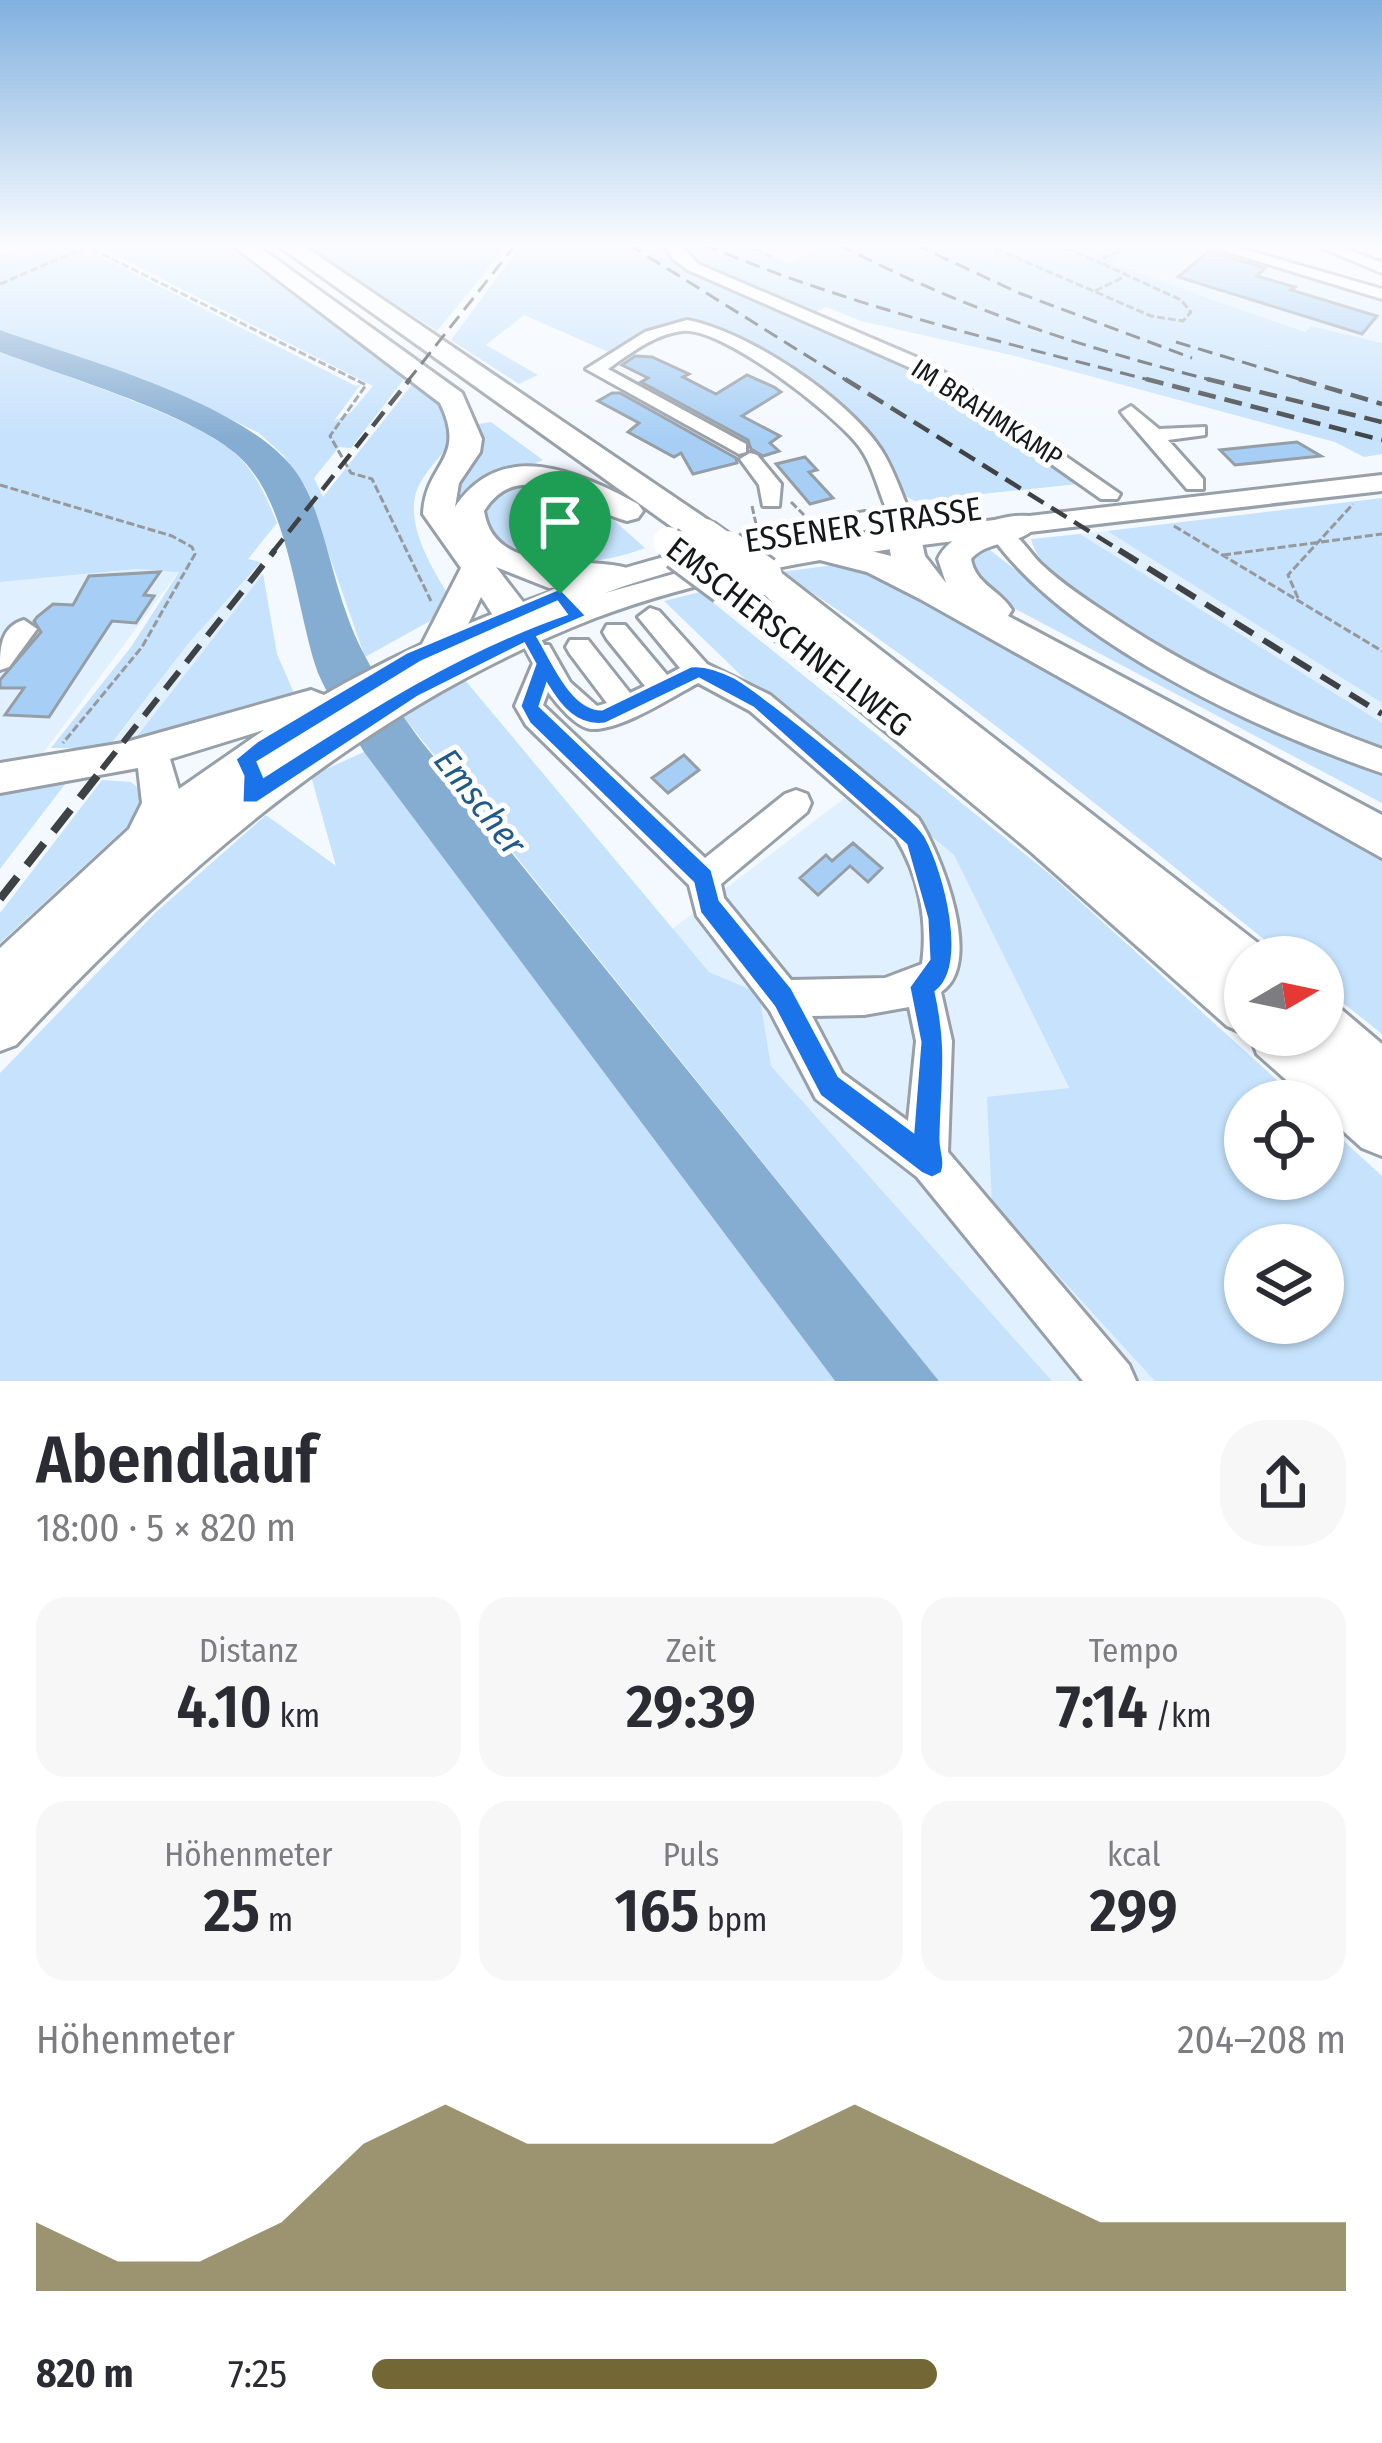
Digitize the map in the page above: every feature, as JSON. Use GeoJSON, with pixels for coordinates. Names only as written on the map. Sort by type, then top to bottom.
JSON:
{"type":"FeatureCollection","features":[{"type":"Feature","properties":{"kind":"highway"},"geometry":{"type":"LineString","coordinates":[[341,308],[452,399],[470,436],[468,448],[442,491],[439,514],[485,562],[549,576],[615,576]]}},
{"type":"Feature","properties":{"kind":"highway","name":"EMSCHERSCHNELLWEG"},"geometry":{"type":"LineString","coordinates":[[353,308],[518,422],[668,542],[744,580],[1224,990]]}},
{"type":"Feature","properties":{"kind":"highway"},"geometry":{"type":"LineString","coordinates":[[358,308],[705,534],[744,580],[1224,948]]}},
{"type":"Feature","properties":{"kind":"highway"},"geometry":{"type":"LineString","coordinates":[[528,629],[485,562],[470,526],[468,511],[478,495],[512,478],[532,475],[569,481],[627,511]]}},
{"type":"Feature","properties":{"kind":"highway"},"geometry":{"type":"LineString","coordinates":[[1012,529],[967,542],[954,566],[963,584],[982,603],[1036,636]]}},
{"type":"Feature","properties":{"kind":"highway"},"geometry":{"type":"LineString","coordinates":[[905,530],[916,573],[931,590]]}},
{"type":"Feature","properties":{"kind":"highway"},"geometry":{"type":"LineString","coordinates":[[905,530],[966,601],[1382,823]]}},
{"type":"Feature","properties":{"kind":"highway"},"geometry":{"type":"LineString","coordinates":[[824,550],[878,563],[931,590],[1382,838]]}},
{"type":"Feature","properties":{"kind":"highway"},"geometry":{"type":"LineString","coordinates":[[442,644],[485,562]]}},
{"type":"Feature","properties":{"kind":"highway"},"geometry":{"type":"LineString","coordinates":[[1300,1056],[1382,1128]]}},
{"type":"Feature","properties":{"kind":"main road","name":"ESSENER STRASSE"},"geometry":{"type":"LineString","coordinates":[[310,724],[403,679],[528,629],[721,572],[905,530],[1109,494],[1382,463]]}},
{"type":"Feature","properties":{"kind":"main road","name":"ESSENER STRASSE"},"geometry":{"type":"LineString","coordinates":[[239,777],[354,691],[403,679],[442,644],[528,629],[615,576],[755,538],[1012,529],[1147,510],[1374,489]]}},
{"type":"Feature","properties":{"kind":"main road"},"geometry":{"type":"LineString","coordinates":[[0,778],[137,758],[196,737],[310,724]]}},
{"type":"Feature","properties":{"kind":"main road"},"geometry":{"type":"LineString","coordinates":[[196,737],[227,746],[239,777]]}},
{"type":"Feature","properties":{"kind":"main road"},"geometry":{"type":"LineString","coordinates":[[137,758],[199,765],[239,777]]}},
{"type":"Feature","properties":{"kind":"main road"},"geometry":{"type":"LineString","coordinates":[[0,979],[128,852],[159,813],[163,793],[137,758]]}},
{"type":"Feature","properties":{"kind":"main road"},"geometry":{"type":"LineString","coordinates":[[128,852],[239,777]]}},
{"type":"Feature","properties":{"kind":"main road"},"geometry":{"type":"LineString","coordinates":[[0,1029],[239,777]]}},
{"type":"Feature","properties":{"kind":"street","name":"IM BRAHMKAMP"},"geometry":{"type":"LineString","coordinates":[[789,308],[926,368],[1109,494]]}},
{"type":"Feature","properties":{"kind":"street"},"geometry":{"type":"LineString","coordinates":[[771,501],[770,484],[745,454],[595,369],[670,328],[693,325],[714,331],[817,400],[863,438],[905,530]]}},
{"type":"Feature","properties":{"kind":"street"},"geometry":{"type":"LineString","coordinates":[[1131,412],[1195,484]]}},
{"type":"Feature","properties":{"kind":"street"},"geometry":{"type":"LineString","coordinates":[[1154,436],[1198,431]]}},
{"type":"Feature","properties":{"kind":"street"},"geometry":{"type":"LineString","coordinates":[[1012,529],[1042,578],[1103,623],[1300,733],[1382,761]]}},
{"type":"Feature","properties":{"kind":"street"},"geometry":{"type":"LineString","coordinates":[[650,617],[698,671],[760,703],[916,839],[939,919],[942,959],[938,974],[922,987],[858,997],[783,998]]}},
{"type":"Feature","properties":{"kind":"street"},"geometry":{"type":"LineString","coordinates":[[0,660],[24,629]]}},
{"type":"Feature","properties":{"kind":"street"},"geometry":{"type":"LineString","coordinates":[[528,629],[580,712],[592,718],[626,708],[698,671]]}},
{"type":"Feature","properties":{"kind":"street"},"geometry":{"type":"LineString","coordinates":[[528,629],[530,706],[536,717],[704,878],[709,905],[783,998],[830,1086],[932,1163],[1113,1381]]}},
{"type":"Feature","properties":{"kind":"street"},"geometry":{"type":"LineString","coordinates":[[616,632],[664,690]]}},
{"type":"Feature","properties":{"kind":"street"},"geometry":{"type":"LineString","coordinates":[[579,647],[626,708]]}},
{"type":"Feature","properties":{"kind":"street"},"geometry":{"type":"LineString","coordinates":[[704,878],[796,803]]}},
{"type":"Feature","properties":{"kind":"street"},"geometry":{"type":"LineString","coordinates":[[922,987],[934,1042],[926,1144],[932,1163]]}},
{"type":"Feature","properties":{"kind":"path"},"geometry":{"type":"LineString","coordinates":[[211,308],[366,385],[330,436],[351,473],[372,478],[432,603],[463,606]]}},
{"type":"Feature","properties":{"kind":"path"},"geometry":{"type":"LineString","coordinates":[[1133,308],[1183,321],[1191,312],[1188,308]]}},
{"type":"Feature","properties":{"kind":"path"},"geometry":{"type":"LineString","coordinates":[[0,485],[172,536],[192,547],[195,554],[142,647],[40,773]]}},
{"type":"Feature","properties":{"kind":"path"},"geometry":{"type":"LineString","coordinates":[[1298,598],[1288,575],[1336,518],[1374,489]]}},
{"type":"Feature","properties":{"kind":"path"},"geometry":{"type":"LineString","coordinates":[[1147,510],[1382,651]]}},
{"type":"Feature","properties":{"kind":"path"},"geometry":{"type":"LineString","coordinates":[[1223,554],[1382,534]]}},
{"type":"Feature","properties":{"kind":"shaded area"},"geometry":{"type":"Polygon","coordinates":[[[0,308],[203,308],[356,386],[361,384],[334,421],[351,412],[373,386],[220,308],[326,308],[411,370],[351,448],[339,447],[314,478],[323,497],[418,377],[453,412],[447,445],[422,480],[414,509],[420,540],[449,596],[430,621],[365,657],[305,486],[284,456],[259,433],[187,398],[0,330],[0,308]]]}},
{"type":"Feature","properties":{"kind":"shaded area"},"geometry":{"type":"Polygon","coordinates":[[[402,308],[455,308],[437,331],[402,308]]]}},
{"type":"Feature","properties":{"kind":"shaded area"},"geometry":{"type":"Polygon","coordinates":[[[474,308],[823,308],[800,320],[928,374],[1087,483],[915,501],[901,494],[871,441],[717,330],[695,322],[671,324],[613,354],[524,315],[486,345],[538,375],[519,384],[451,340],[474,308]]]}},
{"type":"Feature","properties":{"kind":"shaded area"},"geometry":{"type":"Polygon","coordinates":[[[830,308],[1238,308],[1305,332],[1311,326],[1382,343],[1382,454],[1364,457],[1335,442],[1015,356],[861,321],[830,308]]]}},
{"type":"Feature","properties":{"kind":"shaded area"},"geometry":{"type":"Polygon","coordinates":[[[1237,308],[1382,308],[1382,343],[1311,326],[1305,332],[1237,308]]]}},
{"type":"Feature","properties":{"kind":"shaded area"},"geometry":{"type":"Polygon","coordinates":[[[0,330],[168,389],[251,432],[283,457],[311,499],[342,599],[370,665],[421,741],[939,1381],[835,1381],[364,752],[318,673],[279,526],[253,473],[235,453],[186,423],[0,352],[0,330]]]}},
{"type":"Feature","properties":{"kind":"shaded area"},"geometry":{"type":"Polygon","coordinates":[[[0,352],[163,413],[222,443],[252,473],[277,523],[248,559],[261,562],[188,644],[108,748],[51,748],[131,647],[179,572],[137,569],[0,582],[0,352]]]}},
{"type":"Feature","properties":{"kind":"shaded area"},"geometry":{"type":"Polygon","coordinates":[[[491,422],[543,460],[496,479],[465,530],[514,586],[505,590],[464,533],[455,503],[456,486],[476,442],[478,424],[491,422]]]}},
{"type":"Feature","properties":{"kind":"shaded area"},"geometry":{"type":"Polygon","coordinates":[[[541,481],[599,507],[645,548],[602,560],[562,561],[524,552],[485,530],[480,510],[506,486],[541,481]]]}},
{"type":"Feature","properties":{"kind":"shaded area"},"geometry":{"type":"Polygon","coordinates":[[[1382,498],[1382,703],[1107,531],[1382,498]]]}},
{"type":"Feature","properties":{"kind":"shaded area"},"geometry":{"type":"Polygon","coordinates":[[[1107,531],[1382,703],[1382,725],[1080,534],[1107,531]]]}},
{"type":"Feature","properties":{"kind":"shaded area"},"geometry":{"type":"Polygon","coordinates":[[[1080,534],[1382,723],[1382,752],[1186,663],[1084,601],[1049,570],[1031,539],[1080,534]]]}},
{"type":"Feature","properties":{"kind":"shaded area"},"geometry":{"type":"Polygon","coordinates":[[[986,547],[1082,621],[1382,768],[1382,803],[987,594],[967,558],[986,547]]]}},
{"type":"Feature","properties":{"kind":"shaded area"},"geometry":{"type":"Polygon","coordinates":[[[842,564],[860,567],[1382,845],[1382,1034],[1344,1004],[1344,936],[1260,936],[975,710],[781,572],[842,564]]]}},
{"type":"Feature","properties":{"kind":"shaded area"},"geometry":{"type":"Polygon","coordinates":[[[137,569],[179,571],[0,811],[0,582],[137,569]]]}},
{"type":"Feature","properties":{"kind":"shaded area"},"geometry":{"type":"Polygon","coordinates":[[[252,573],[263,574],[195,667],[132,743],[109,748],[188,644],[252,573]]]}},
{"type":"Feature","properties":{"kind":"shaded area"},"geometry":{"type":"Polygon","coordinates":[[[263,574],[277,654],[294,693],[132,743],[263,574]]]}},
{"type":"Feature","properties":{"kind":"shaded area"},"geometry":{"type":"Polygon","coordinates":[[[700,592],[1052,876],[1224,1032],[1224,1056],[1250,1056],[1277,1080],[1224,1080],[1224,1200],[1344,1200],[1344,1141],[1382,1176],[1382,1381],[1155,1381],[992,1203],[987,1097],[1069,1088],[954,855],[780,713],[664,601],[700,592]]]}},
{"type":"Feature","properties":{"kind":"shaded area"},"geometry":{"type":"Polygon","coordinates":[[[464,679],[709,972],[759,993],[771,1066],[1052,1381],[939,1381],[402,715],[464,679]]]}},
{"type":"Feature","properties":{"kind":"shaded area"},"geometry":{"type":"Polygon","coordinates":[[[364,752],[835,1381],[0,1381],[0,1073],[155,913],[266,815],[336,866],[311,776],[364,752]]]}},
{"type":"Feature","properties":{"kind":"shaded area"},"geometry":{"type":"Polygon","coordinates":[[[102,780],[131,782],[144,793],[146,802],[135,819],[0,943],[0,913],[102,780]]]}},
{"type":"Feature","properties":{"kind":"shaded area"},"geometry":{"type":"Polygon","coordinates":[[[66,783],[0,869],[0,789],[66,783]]]}},
{"type":"Feature","properties":{"kind":"shaded area"},"geometry":{"type":"Polygon","coordinates":[[[863,784],[954,855],[1069,1089],[1124,1345],[1155,1381],[1052,1381],[771,1066],[759,993],[709,972],[672,929],[863,784]]]}},
{"type":"Feature","properties":{"kind":"building"},"geometry":{"type":"Polygon","coordinates":[[[1280,308],[1352,308],[1377,316],[1362,334],[1280,308]]]}},
{"type":"Feature","properties":{"kind":"building"},"geometry":{"type":"Polygon","coordinates":[[[635,356],[652,357],[689,374],[683,377],[716,394],[747,375],[774,387],[781,392],[742,416],[780,436],[770,443],[779,451],[763,456],[751,449],[748,440],[641,382],[648,378],[622,365],[635,356]]]}},
{"type":"Feature","properties":{"kind":"building"},"geometry":{"type":"Polygon","coordinates":[[[620,393],[736,458],[737,463],[693,474],[681,453],[674,457],[628,432],[639,423],[598,401],[620,393]]]}},
{"type":"Feature","properties":{"kind":"building"},"geometry":{"type":"Polygon","coordinates":[[[1297,442],[1321,456],[1235,465],[1220,450],[1297,442]]]}},
{"type":"Feature","properties":{"kind":"building"},"geometry":{"type":"Polygon","coordinates":[[[805,457],[817,470],[809,472],[833,498],[810,504],[776,464],[805,457]]]}},
{"type":"Feature","properties":{"kind":"building"},"geometry":{"type":"Polygon","coordinates":[[[160,572],[144,595],[154,596],[136,623],[112,621],[49,717],[5,715],[24,688],[0,688],[0,680],[41,632],[34,621],[37,617],[53,604],[73,605],[89,576],[160,572]]]}},
{"type":"Feature","properties":{"kind":"building"},"geometry":{"type":"Polygon","coordinates":[[[684,755],[699,770],[668,793],[652,778],[684,755]]]}},
{"type":"Feature","properties":{"kind":"building"},"geometry":{"type":"Polygon","coordinates":[[[853,843],[882,868],[868,882],[850,866],[818,895],[800,878],[826,855],[832,861],[853,843]]]}},
{"type":"Feature","properties":{"kind":"railway"},"geometry":{"type":"LineString","coordinates":[[407,382],[465,308]]}},
{"type":"Feature","properties":{"kind":"railway"},"geometry":{"type":"LineString","coordinates":[[731,308],[849,382]]}},
{"type":"Feature","properties":{"kind":"railway"},"geometry":{"type":"LineString","coordinates":[[883,308],[1157,382]]}},
{"type":"Feature","properties":{"kind":"railway"},"geometry":{"type":"LineString","coordinates":[[982,308],[1120,356],[1216,381]]}},
{"type":"Feature","properties":{"kind":"railway"},"geometry":{"type":"LineString","coordinates":[[1060,308],[1192,358]]}},
{"type":"Feature","properties":{"kind":"railway"},"geometry":{"type":"LineString","coordinates":[[1176,342],[1309,382]]}},
{"type":"Feature","properties":{"kind":"railway"},"geometry":{"type":"LineString","coordinates":[[272,553],[410,379]]}},
{"type":"Feature","properties":{"kind":"railway"},"geometry":{"type":"LineString","coordinates":[[845,379],[1124,553]]}},
{"type":"Feature","properties":{"kind":"railway"},"geometry":{"type":"LineString","coordinates":[[1146,379],[1382,440]]}},
{"type":"Feature","properties":{"kind":"railway"},"geometry":{"type":"LineString","coordinates":[[1207,379],[1216,381]]}},
{"type":"Feature","properties":{"kind":"railway"},"geometry":{"type":"LineString","coordinates":[[1299,379],[1382,404]]}},
{"type":"Feature","properties":{"kind":"railway"},"geometry":{"type":"LineString","coordinates":[[1216,381],[1382,422]]}},
{"type":"Feature","properties":{"kind":"railway"},"geometry":{"type":"LineString","coordinates":[[102,769],[275,550]]}},
{"type":"Feature","properties":{"kind":"railway"},"geometry":{"type":"LineString","coordinates":[[1119,550],[1382,714]]}},
{"type":"Feature","properties":{"kind":"railway"},"geometry":{"type":"LineString","coordinates":[[0,899],[105,766]]}},
{"type":"Feature","properties":{"kind":"route"},"geometry":{"type":"LineString","coordinates":[[560,594],[414,657],[264,747],[246,759],[254,776],[250,797],[411,692],[527,634],[545,664],[530,706],[536,717],[704,878],[709,905],[783,998],[830,1086],[932,1163],[926,1144],[934,1042],[922,987],[938,974],[942,959],[939,919],[916,839],[760,703],[698,671],[605,716],[592,718],[580,712],[560,689],[539,651],[527,634],[578,616],[560,594]]}},
{"type":"Feature","properties":{"kind":"water label","name":"Emscher"},"geometry":{"type":"Point","coordinates":[480,802]}}]}
